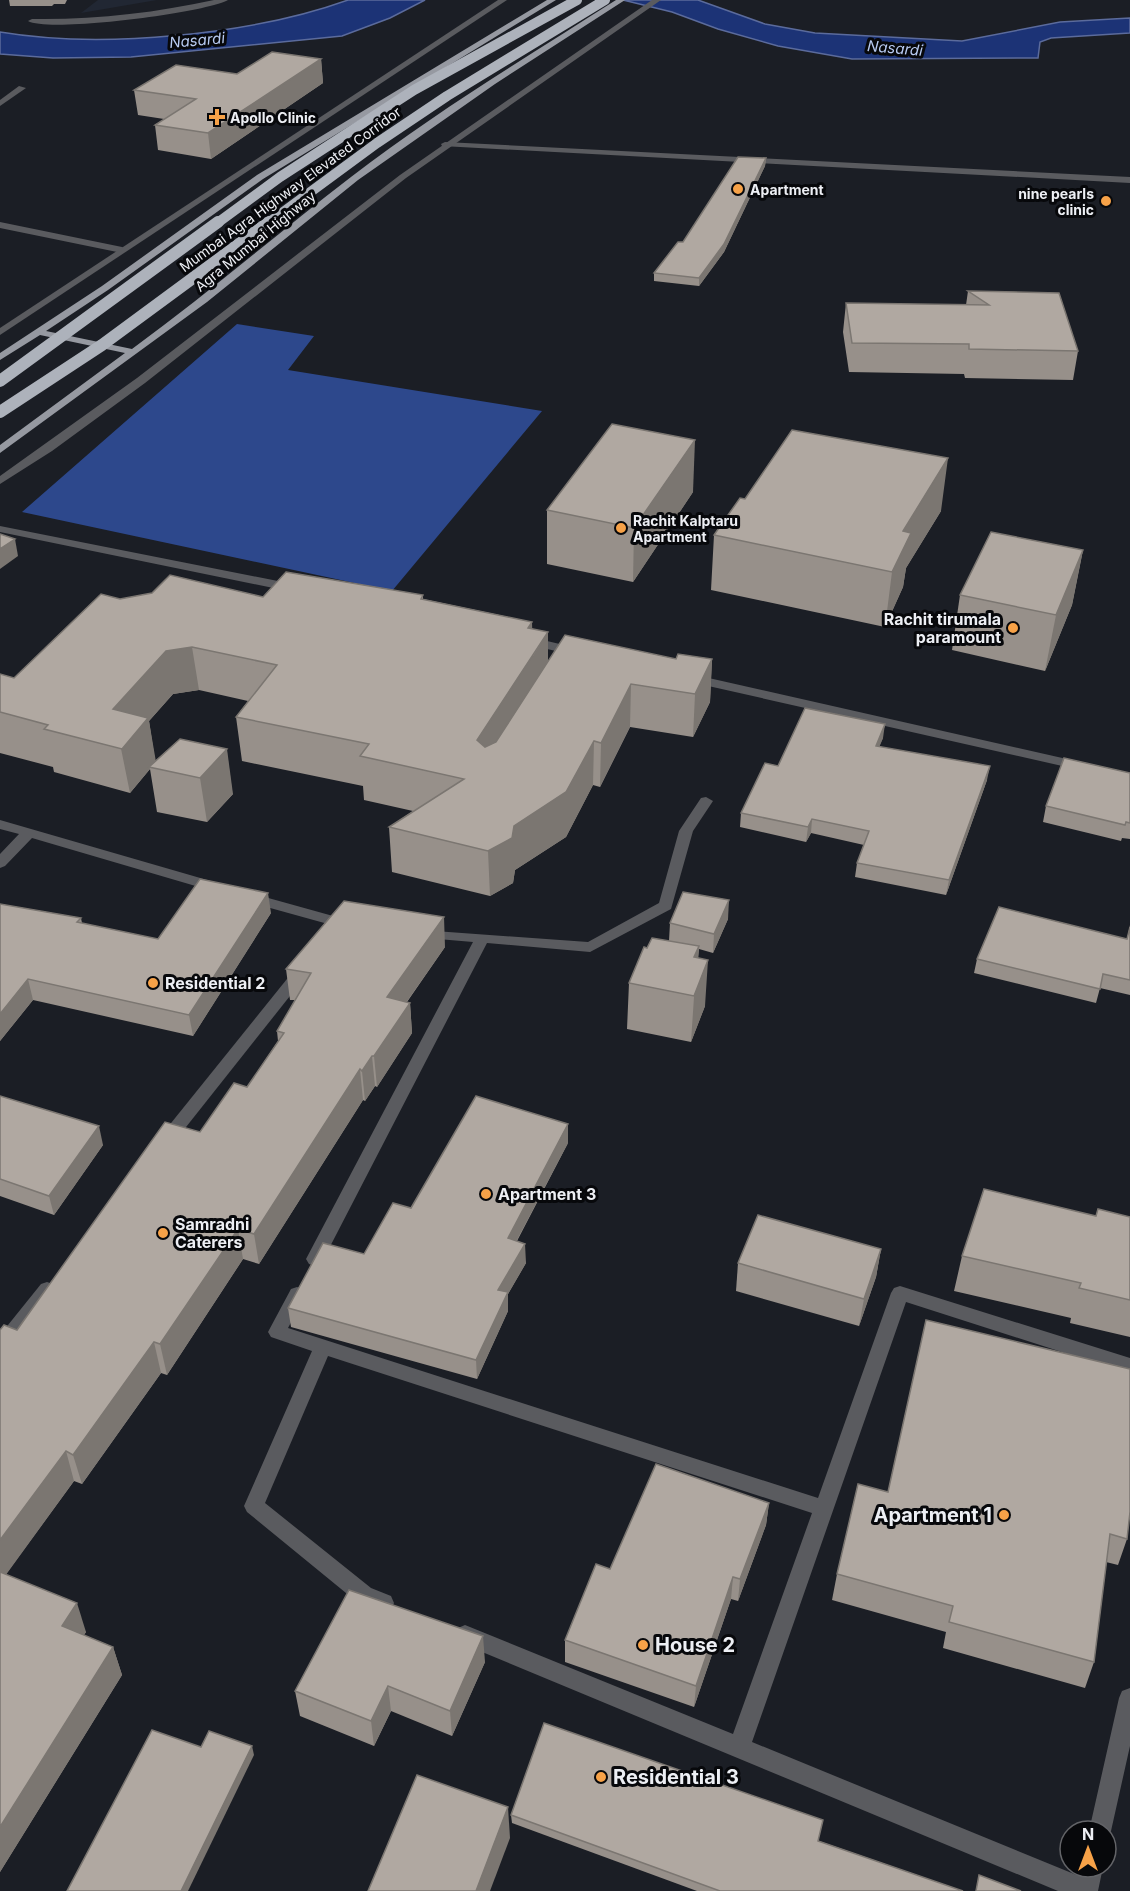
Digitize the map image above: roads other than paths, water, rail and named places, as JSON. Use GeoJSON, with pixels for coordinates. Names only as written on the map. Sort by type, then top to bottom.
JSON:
{"type":"FeatureCollection","features":[{"type":"Feature","properties":{"kind":"highway","name":"Mumbai Agra Highway Elevated Corridor"},"geometry":{"type":"LineString","coordinates":[[0,381],[280,177],[414,90],[577,0]]}},
{"type":"Feature","properties":{"kind":"highway","name":"Mumbai Agra Highway Elevated Corridor"},"geometry":{"type":"LineString","coordinates":[[0,412],[102,345],[377,143],[447,96],[604,6]]}},
{"type":"Feature","properties":{"kind":"main road"},"geometry":{"type":"LineString","coordinates":[[0,357],[260,177],[552,0]]}},
{"type":"Feature","properties":{"kind":"main road","name":"Agra Mumbai Highway"},"geometry":{"type":"LineString","coordinates":[[0,450],[204,300],[355,178],[604,6],[621,0]]}},
{"type":"Feature","properties":{"kind":"main road"},"geometry":{"type":"LineString","coordinates":[[38,332],[134,352]]}},
{"type":"Feature","properties":{"kind":"street"},"geometry":{"type":"LineString","coordinates":[[32,21],[73,23],[119,20],[155,16],[224,0]]}},
{"type":"Feature","properties":{"kind":"street"},"geometry":{"type":"LineString","coordinates":[[0,332],[503,0]]}},
{"type":"Feature","properties":{"kind":"street"},"geometry":{"type":"LineString","coordinates":[[0,481],[147,375],[445,144],[657,0]]}},
{"type":"Feature","properties":{"kind":"street"},"geometry":{"type":"LineString","coordinates":[[0,104],[22,88]]}},
{"type":"Feature","properties":{"kind":"street"},"geometry":{"type":"LineString","coordinates":[[445,144],[1130,180]]}},
{"type":"Feature","properties":{"kind":"street"},"geometry":{"type":"LineString","coordinates":[[0,225],[122,250]]}},
{"type":"Feature","properties":{"kind":"street"},"geometry":{"type":"LineString","coordinates":[[0,529],[303,590]]}},
{"type":"Feature","properties":{"kind":"street"},"geometry":{"type":"LineString","coordinates":[[517,638],[575,655]]}},
{"type":"Feature","properties":{"kind":"street"},"geometry":{"type":"LineString","coordinates":[[677,675],[1095,770]]}},
{"type":"Feature","properties":{"kind":"street"},"geometry":{"type":"LineString","coordinates":[[411,931],[481,940],[590,947],[666,906],[686,831],[706,801]]}},
{"type":"Feature","properties":{"kind":"street"},"geometry":{"type":"LineString","coordinates":[[0,825],[340,923],[364,926]]}},
{"type":"Feature","properties":{"kind":"street"},"geometry":{"type":"LineString","coordinates":[[0,863],[29,832]]}},
{"type":"Feature","properties":{"kind":"street"},"geometry":{"type":"LineString","coordinates":[[325,941],[340,923]]}},
{"type":"Feature","properties":{"kind":"street"},"geometry":{"type":"LineString","coordinates":[[481,940],[278,1332],[823,1508]]}},
{"type":"Feature","properties":{"kind":"street"},"geometry":{"type":"LineString","coordinates":[[155,1154],[310,960]]}},
{"type":"Feature","properties":{"kind":"street"},"geometry":{"type":"LineString","coordinates":[[0,1348],[59,1274]]}},
{"type":"Feature","properties":{"kind":"street"},"geometry":{"type":"LineString","coordinates":[[739,1747],[900,1293],[1130,1366]]}},
{"type":"Feature","properties":{"kind":"street"},"geometry":{"type":"LineString","coordinates":[[323,1347],[254,1506],[364,1595],[397,1608]]}},
{"type":"Feature","properties":{"kind":"street"},"geometry":{"type":"LineString","coordinates":[[441,1626],[1086,1891]]}},
{"type":"Feature","properties":{"kind":"street"},"geometry":{"type":"LineString","coordinates":[[1103,1819],[1130,1698]]}},
{"type":"Feature","properties":{"kind":"water","name":"Nasardi"},"geometry":{"type":"Polygon","coordinates":[[[348,0],[425,0],[390,18],[342,36],[131,57],[53,58],[0,54],[0,32],[83,39],[176,36],[267,22],[348,0]]]}},
{"type":"Feature","properties":{"kind":"water","name":"Nasardi"},"geometry":{"type":"Polygon","coordinates":[[[623,0],[698,0],[765,24],[815,33],[962,41],[1060,22],[1130,18],[1130,33],[1051,38],[1040,42],[1038,58],[852,59],[778,46],[718,29],[672,12],[623,0]]]}},
{"type":"Feature","properties":{"kind":"place","name":"Apollo Clinic"},"geometry":{"type":"Point","coordinates":[217,117]}},
{"type":"Feature","properties":{"kind":"place","name":"Apartment"},"geometry":{"type":"Point","coordinates":[738,189]}},
{"type":"Feature","properties":{"kind":"place","name":"nine pearls clinic"},"geometry":{"type":"Point","coordinates":[1106,201]}},
{"type":"Feature","properties":{"kind":"place","name":"Rachit Kalptaru Apartment"},"geometry":{"type":"Point","coordinates":[621,528]}},
{"type":"Feature","properties":{"kind":"place","name":"Rachit tirumala paramount"},"geometry":{"type":"Point","coordinates":[1013,628]}},
{"type":"Feature","properties":{"kind":"place","name":"Residential 2"},"geometry":{"type":"Point","coordinates":[153,983]}},
{"type":"Feature","properties":{"kind":"place","name":"Apartment 3"},"geometry":{"type":"Point","coordinates":[486,1194]}},
{"type":"Feature","properties":{"kind":"place","name":"Samradni Caterers"},"geometry":{"type":"Point","coordinates":[163,1233]}},
{"type":"Feature","properties":{"kind":"place","name":"Apartment 1"},"geometry":{"type":"Point","coordinates":[1004,1515]}},
{"type":"Feature","properties":{"kind":"place","name":"House 2"},"geometry":{"type":"Point","coordinates":[643,1645]}},
{"type":"Feature","properties":{"kind":"place","name":"Residential 3"},"geometry":{"type":"Point","coordinates":[601,1777]}}]}
